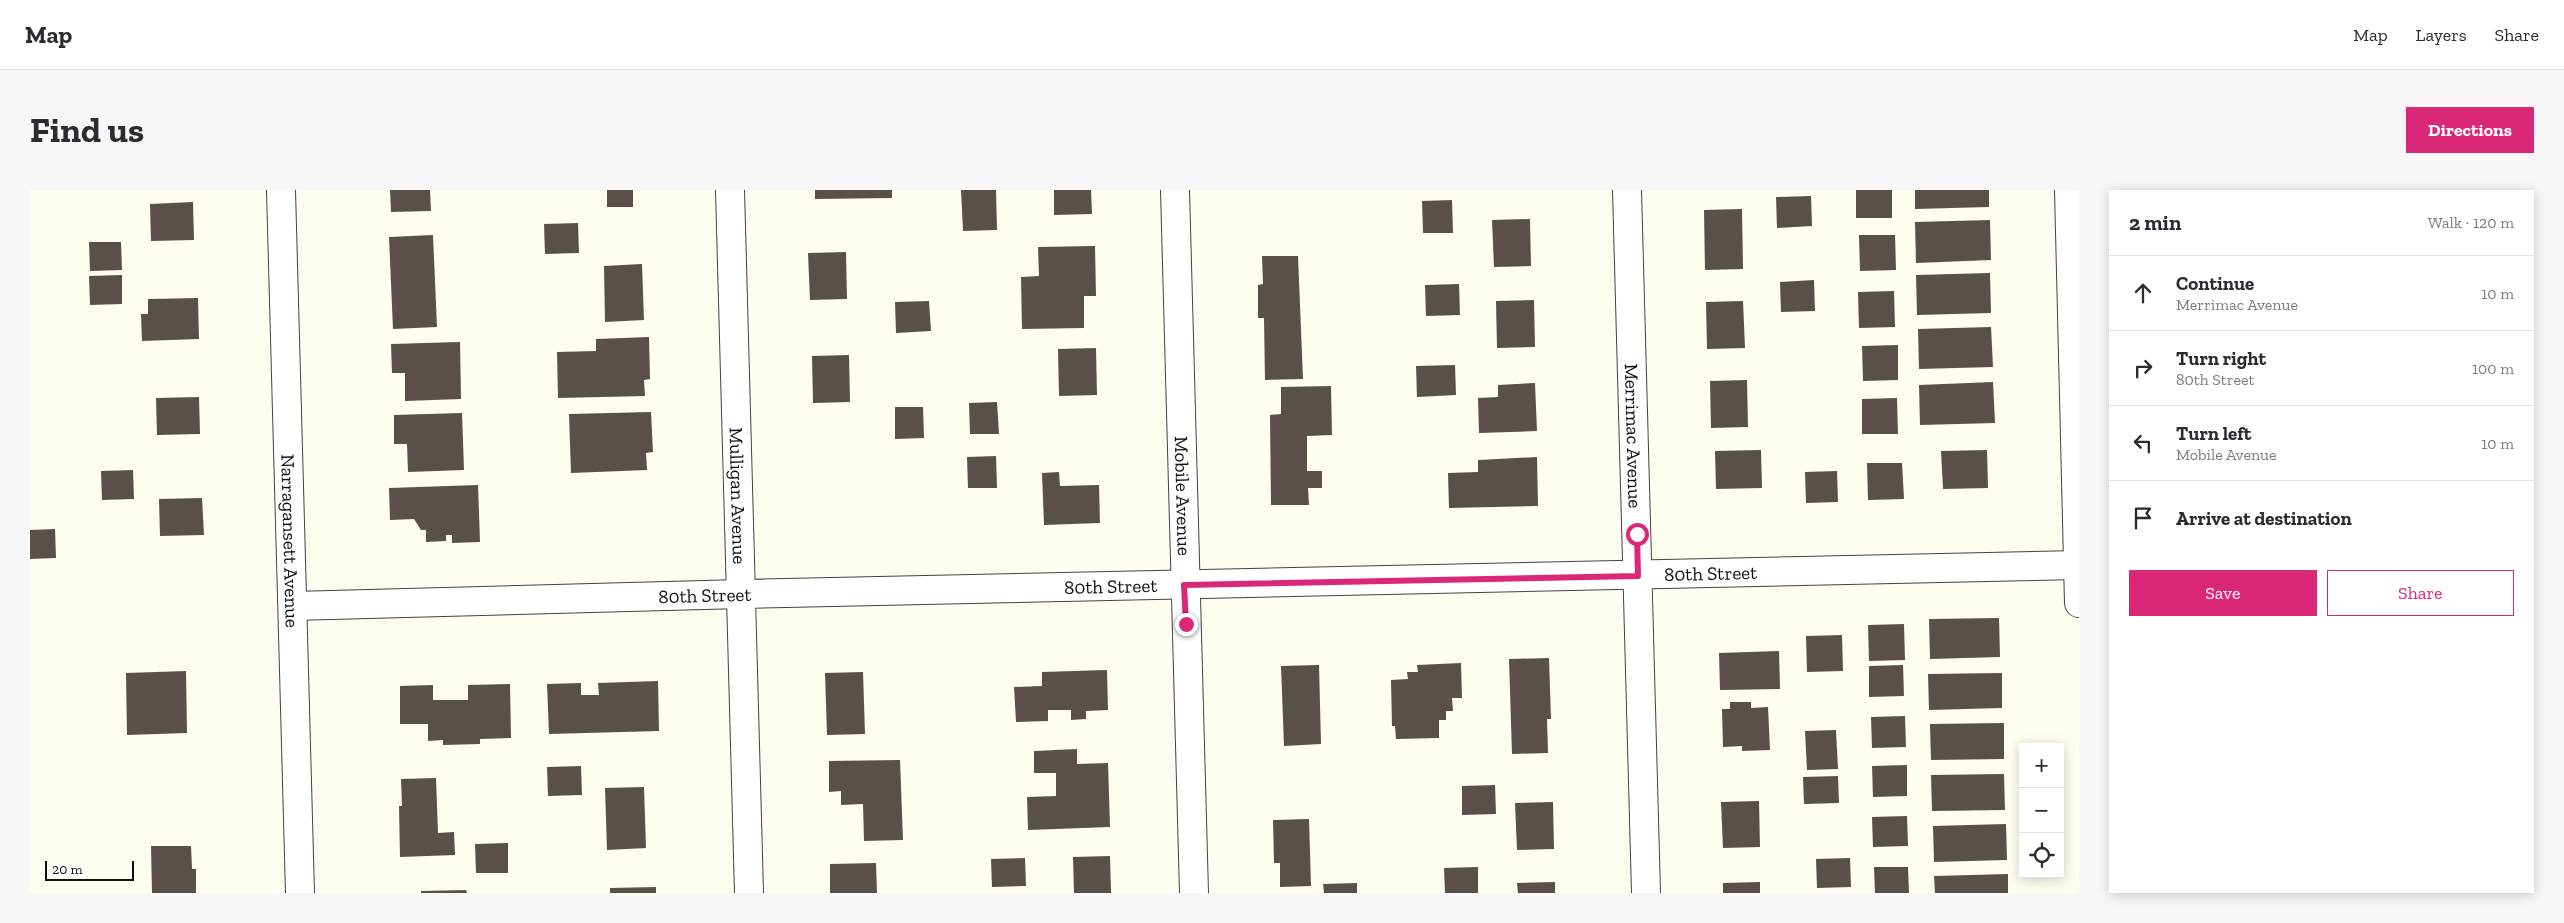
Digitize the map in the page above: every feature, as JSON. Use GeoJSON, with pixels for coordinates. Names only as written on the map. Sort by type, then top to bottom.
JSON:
{"type":"FeatureCollection","features":[{"type":"Feature","properties":{"kind":"street","name":"Narragansett Avenue"},"geometry":{"type":"LineString","coordinates":[[281,190],[300,893]]}},
{"type":"Feature","properties":{"kind":"street","name":"Mulligan Avenue"},"geometry":{"type":"LineString","coordinates":[[730,190],[749,893]]}},
{"type":"Feature","properties":{"kind":"street","name":"Mobile Avenue"},"geometry":{"type":"LineString","coordinates":[[1175,190],[1184,585],[1194,893]]}},
{"type":"Feature","properties":{"kind":"street","name":"Merrimac Avenue"},"geometry":{"type":"LineString","coordinates":[[1627,190],[1646,893]]}},
{"type":"Feature","properties":{"kind":"street"},"geometry":{"type":"LineString","coordinates":[[2069,190],[2079,603]]}},
{"type":"Feature","properties":{"kind":"street","name":"80th Street"},"geometry":{"type":"LineString","coordinates":[[293,606],[741,594],[2078,565]]}},
{"type":"Feature","properties":{"kind":"building"},"geometry":{"type":"Polygon","coordinates":[[[390,190],[430,190],[431,211],[391,212],[390,190]]]}},
{"type":"Feature","properties":{"kind":"building"},"geometry":{"type":"Polygon","coordinates":[[[607,190],[633,190],[633,207],[607,207],[607,190]]]}},
{"type":"Feature","properties":{"kind":"building"},"geometry":{"type":"Polygon","coordinates":[[[815,190],[892,190],[892,198],[815,199],[815,190]]]}},
{"type":"Feature","properties":{"kind":"building"},"geometry":{"type":"Polygon","coordinates":[[[961,190],[996,190],[997,230],[963,231],[961,190]]]}},
{"type":"Feature","properties":{"kind":"building"},"geometry":{"type":"Polygon","coordinates":[[[1054,190],[1091,190],[1092,214],[1054,215],[1054,190]]]}},
{"type":"Feature","properties":{"kind":"building"},"geometry":{"type":"Polygon","coordinates":[[[1856,190],[1892,190],[1892,218],[1856,218],[1856,190]]]}},
{"type":"Feature","properties":{"kind":"building"},"geometry":{"type":"Polygon","coordinates":[[[1915,190],[1989,190],[1989,207],[1915,209],[1915,190]]]}},
{"type":"Feature","properties":{"kind":"building"},"geometry":{"type":"Polygon","coordinates":[[[1811,196],[1812,226],[1777,228],[1776,197],[1811,196]]]}},
{"type":"Feature","properties":{"kind":"building"},"geometry":{"type":"Polygon","coordinates":[[[1452,200],[1453,233],[1423,233],[1422,201],[1452,200]]]}},
{"type":"Feature","properties":{"kind":"building"},"geometry":{"type":"Polygon","coordinates":[[[193,202],[194,240],[151,241],[150,204],[193,202]]]}},
{"type":"Feature","properties":{"kind":"building"},"geometry":{"type":"Polygon","coordinates":[[[1742,209],[1743,269],[1705,270],[1704,210],[1742,209]]]}},
{"type":"Feature","properties":{"kind":"building"},"geometry":{"type":"Polygon","coordinates":[[[1530,219],[1531,266],[1494,267],[1492,220],[1530,219]]]}},
{"type":"Feature","properties":{"kind":"building"},"geometry":{"type":"Polygon","coordinates":[[[1990,220],[1991,260],[1916,263],[1915,222],[1990,220]]]}},
{"type":"Feature","properties":{"kind":"building"},"geometry":{"type":"Polygon","coordinates":[[[578,223],[579,253],[545,254],[544,224],[578,223]]]}},
{"type":"Feature","properties":{"kind":"building"},"geometry":{"type":"Polygon","coordinates":[[[433,235],[437,327],[393,329],[389,237],[433,235]]]}},
{"type":"Feature","properties":{"kind":"building"},"geometry":{"type":"Polygon","coordinates":[[[1859,235],[1895,235],[1896,270],[1860,271],[1859,235]]]}},
{"type":"Feature","properties":{"kind":"building"},"geometry":{"type":"Polygon","coordinates":[[[89,242],[121,242],[122,270],[90,271],[89,242]]]}},
{"type":"Feature","properties":{"kind":"building"},"geometry":{"type":"Polygon","coordinates":[[[1095,246],[1096,296],[1084,296],[1084,328],[1022,329],[1021,277],[1039,276],[1038,247],[1095,246]]]}},
{"type":"Feature","properties":{"kind":"building"},"geometry":{"type":"Polygon","coordinates":[[[846,252],[847,299],[810,300],[808,253],[846,252]]]}},
{"type":"Feature","properties":{"kind":"building"},"geometry":{"type":"Polygon","coordinates":[[[1262,256],[1298,256],[1303,379],[1265,380],[1264,318],[1258,318],[1258,285],[1263,284],[1262,256]]]}},
{"type":"Feature","properties":{"kind":"building"},"geometry":{"type":"Polygon","coordinates":[[[642,264],[644,320],[605,322],[604,266],[642,264]]]}},
{"type":"Feature","properties":{"kind":"building"},"geometry":{"type":"Polygon","coordinates":[[[1990,273],[1991,313],[1917,315],[1916,275],[1990,273]]]}},
{"type":"Feature","properties":{"kind":"building"},"geometry":{"type":"Polygon","coordinates":[[[122,275],[122,304],[90,305],[89,276],[122,275]]]}},
{"type":"Feature","properties":{"kind":"building"},"geometry":{"type":"Polygon","coordinates":[[[1814,280],[1815,311],[1781,312],[1780,282],[1814,280]]]}},
{"type":"Feature","properties":{"kind":"building"},"geometry":{"type":"Polygon","coordinates":[[[1459,284],[1460,315],[1426,316],[1425,285],[1459,284]]]}},
{"type":"Feature","properties":{"kind":"building"},"geometry":{"type":"Polygon","coordinates":[[[1894,291],[1895,327],[1859,328],[1858,292],[1894,291]]]}},
{"type":"Feature","properties":{"kind":"building"},"geometry":{"type":"Polygon","coordinates":[[[198,298],[199,339],[142,341],[141,314],[148,314],[148,299],[198,298]]]}},
{"type":"Feature","properties":{"kind":"building"},"geometry":{"type":"Polygon","coordinates":[[[1534,300],[1535,347],[1497,348],[1496,301],[1534,300]]]}},
{"type":"Feature","properties":{"kind":"building"},"geometry":{"type":"Polygon","coordinates":[[[929,301],[931,331],[896,333],[895,302],[929,301]]]}},
{"type":"Feature","properties":{"kind":"building"},"geometry":{"type":"Polygon","coordinates":[[[1743,301],[1745,348],[1707,349],[1706,302],[1743,301]]]}},
{"type":"Feature","properties":{"kind":"building"},"geometry":{"type":"Polygon","coordinates":[[[1991,327],[1993,367],[1919,369],[1918,329],[1991,327]]]}},
{"type":"Feature","properties":{"kind":"building"},"geometry":{"type":"Polygon","coordinates":[[[649,337],[650,379],[644,380],[645,396],[558,398],[557,352],[596,351],[596,339],[649,337]]]}},
{"type":"Feature","properties":{"kind":"building"},"geometry":{"type":"Polygon","coordinates":[[[460,342],[461,399],[405,401],[405,373],[392,373],[391,344],[460,342]]]}},
{"type":"Feature","properties":{"kind":"building"},"geometry":{"type":"Polygon","coordinates":[[[1898,345],[1898,380],[1863,381],[1862,346],[1898,345]]]}},
{"type":"Feature","properties":{"kind":"building"},"geometry":{"type":"Polygon","coordinates":[[[1096,348],[1097,395],[1059,396],[1058,349],[1096,348]]]}},
{"type":"Feature","properties":{"kind":"building"},"geometry":{"type":"Polygon","coordinates":[[[849,355],[850,402],[813,403],[812,356],[849,355]]]}},
{"type":"Feature","properties":{"kind":"building"},"geometry":{"type":"Polygon","coordinates":[[[1455,365],[1456,395],[1417,397],[1416,366],[1455,365]]]}},
{"type":"Feature","properties":{"kind":"building"},"geometry":{"type":"Polygon","coordinates":[[[1747,380],[1748,427],[1711,428],[1710,381],[1747,380]]]}},
{"type":"Feature","properties":{"kind":"building"},"geometry":{"type":"Polygon","coordinates":[[[1993,382],[1995,423],[1920,425],[1919,385],[1993,382]]]}},
{"type":"Feature","properties":{"kind":"building"},"geometry":{"type":"Polygon","coordinates":[[[1535,383],[1537,431],[1479,433],[1478,398],[1498,397],[1498,385],[1535,383]]]}},
{"type":"Feature","properties":{"kind":"building"},"geometry":{"type":"Polygon","coordinates":[[[1331,386],[1332,435],[1307,436],[1307,471],[1322,471],[1322,488],[1308,488],[1309,505],[1271,505],[1270,415],[1281,414],[1281,387],[1331,386]]]}},
{"type":"Feature","properties":{"kind":"building"},"geometry":{"type":"Polygon","coordinates":[[[199,397],[200,434],[157,435],[156,398],[199,397]]]}},
{"type":"Feature","properties":{"kind":"building"},"geometry":{"type":"Polygon","coordinates":[[[1897,398],[1898,434],[1862,434],[1862,399],[1897,398]]]}},
{"type":"Feature","properties":{"kind":"building"},"geometry":{"type":"Polygon","coordinates":[[[997,402],[999,434],[970,434],[969,403],[997,402]]]}},
{"type":"Feature","properties":{"kind":"building"},"geometry":{"type":"Polygon","coordinates":[[[895,407],[923,407],[924,438],[895,439],[895,407]]]}},
{"type":"Feature","properties":{"kind":"building"},"geometry":{"type":"Polygon","coordinates":[[[651,412],[653,452],[646,453],[647,470],[571,473],[569,414],[651,412]]]}},
{"type":"Feature","properties":{"kind":"building"},"geometry":{"type":"Polygon","coordinates":[[[462,413],[464,470],[408,472],[407,444],[394,444],[394,415],[462,413]]]}},
{"type":"Feature","properties":{"kind":"building"},"geometry":{"type":"Polygon","coordinates":[[[1761,450],[1762,488],[1716,489],[1715,451],[1761,450]]]}},
{"type":"Feature","properties":{"kind":"building"},"geometry":{"type":"Polygon","coordinates":[[[1987,450],[1988,488],[1943,489],[1941,451],[1987,450]]]}},
{"type":"Feature","properties":{"kind":"building"},"geometry":{"type":"Polygon","coordinates":[[[996,456],[997,488],[968,488],[967,457],[996,456]]]}},
{"type":"Feature","properties":{"kind":"building"},"geometry":{"type":"Polygon","coordinates":[[[1537,457],[1538,506],[1449,508],[1448,473],[1478,472],[1478,460],[1537,457]]]}},
{"type":"Feature","properties":{"kind":"building"},"geometry":{"type":"Polygon","coordinates":[[[1867,463],[1902,463],[1904,499],[1868,500],[1867,463]]]}},
{"type":"Feature","properties":{"kind":"building"},"geometry":{"type":"Polygon","coordinates":[[[133,470],[134,499],[102,500],[101,471],[133,470]]]}},
{"type":"Feature","properties":{"kind":"building"},"geometry":{"type":"Polygon","coordinates":[[[1837,471],[1838,502],[1806,503],[1805,472],[1837,471]]]}},
{"type":"Feature","properties":{"kind":"building"},"geometry":{"type":"Polygon","coordinates":[[[1059,472],[1060,486],[1099,485],[1100,523],[1044,525],[1042,473],[1059,472]]]}},
{"type":"Feature","properties":{"kind":"building"},"geometry":{"type":"Polygon","coordinates":[[[478,485],[480,542],[452,543],[452,535],[446,535],[446,541],[426,542],[426,530],[421,530],[414,519],[390,520],[389,488],[478,485]]]}},
{"type":"Feature","properties":{"kind":"building"},"geometry":{"type":"Polygon","coordinates":[[[202,498],[204,535],[160,536],[159,499],[202,498]]]}},
{"type":"Feature","properties":{"kind":"building"},"geometry":{"type":"Polygon","coordinates":[[[55,529],[56,558],[30,559],[30,530],[55,529]]]}},
{"type":"Feature","properties":{"kind":"building"},"geometry":{"type":"Polygon","coordinates":[[[1999,618],[2000,657],[1930,659],[1929,619],[1999,618]]]}},
{"type":"Feature","properties":{"kind":"building"},"geometry":{"type":"Polygon","coordinates":[[[1904,624],[1905,660],[1869,661],[1868,625],[1904,624]]]}},
{"type":"Feature","properties":{"kind":"building"},"geometry":{"type":"Polygon","coordinates":[[[1842,635],[1843,671],[1807,672],[1806,636],[1842,635]]]}},
{"type":"Feature","properties":{"kind":"building"},"geometry":{"type":"Polygon","coordinates":[[[1779,651],[1780,689],[1720,690],[1719,653],[1779,651]]]}},
{"type":"Feature","properties":{"kind":"building"},"geometry":{"type":"Polygon","coordinates":[[[1549,658],[1551,719],[1547,719],[1548,753],[1512,754],[1509,659],[1549,658]]]}},
{"type":"Feature","properties":{"kind":"building"},"geometry":{"type":"Polygon","coordinates":[[[1461,663],[1462,698],[1452,698],[1453,711],[1446,711],[1446,720],[1439,720],[1439,738],[1396,739],[1395,726],[1392,726],[1391,680],[1408,679],[1407,672],[1418,672],[1417,665],[1461,663]]]}},
{"type":"Feature","properties":{"kind":"building"},"geometry":{"type":"Polygon","coordinates":[[[1319,665],[1321,744],[1284,746],[1281,666],[1319,665]]]}},
{"type":"Feature","properties":{"kind":"building"},"geometry":{"type":"Polygon","coordinates":[[[1903,665],[1904,696],[1869,697],[1869,666],[1903,665]]]}},
{"type":"Feature","properties":{"kind":"building"},"geometry":{"type":"Polygon","coordinates":[[[1107,670],[1108,710],[1086,711],[1086,719],[1071,720],[1071,710],[1048,710],[1048,721],[1016,722],[1014,687],[1042,686],[1042,672],[1107,670]]]}},
{"type":"Feature","properties":{"kind":"building"},"geometry":{"type":"Polygon","coordinates":[[[186,671],[187,733],[127,735],[126,673],[186,671]]]}},
{"type":"Feature","properties":{"kind":"building"},"geometry":{"type":"Polygon","coordinates":[[[863,672],[865,734],[827,735],[825,673],[863,672]]]}},
{"type":"Feature","properties":{"kind":"building"},"geometry":{"type":"Polygon","coordinates":[[[2002,673],[2002,708],[1929,710],[1928,674],[2002,673]]]}},
{"type":"Feature","properties":{"kind":"building"},"geometry":{"type":"Polygon","coordinates":[[[658,681],[659,731],[549,734],[547,684],[581,683],[581,695],[599,695],[598,683],[658,681]]]}},
{"type":"Feature","properties":{"kind":"building"},"geometry":{"type":"Polygon","coordinates":[[[510,684],[511,738],[480,739],[480,744],[443,745],[443,740],[428,741],[428,724],[400,724],[400,686],[433,685],[433,700],[468,700],[468,685],[510,684]]]}},
{"type":"Feature","properties":{"kind":"building"},"geometry":{"type":"Polygon","coordinates":[[[1730,702],[1751,702],[1751,708],[1768,707],[1770,750],[1742,751],[1742,746],[1723,747],[1722,709],[1730,709],[1730,702]]]}},
{"type":"Feature","properties":{"kind":"building"},"geometry":{"type":"Polygon","coordinates":[[[1905,716],[1906,747],[1872,748],[1871,717],[1905,716]]]}},
{"type":"Feature","properties":{"kind":"building"},"geometry":{"type":"Polygon","coordinates":[[[2004,723],[2004,759],[1931,760],[1930,724],[2004,723]]]}},
{"type":"Feature","properties":{"kind":"building"},"geometry":{"type":"Polygon","coordinates":[[[1836,730],[1838,769],[1807,770],[1805,731],[1836,730]]]}},
{"type":"Feature","properties":{"kind":"building"},"geometry":{"type":"Polygon","coordinates":[[[1077,749],[1077,764],[1108,763],[1110,827],[1028,830],[1027,797],[1056,796],[1056,773],[1034,773],[1034,751],[1077,749]]]}},
{"type":"Feature","properties":{"kind":"building"},"geometry":{"type":"Polygon","coordinates":[[[900,760],[903,840],[864,841],[863,804],[841,805],[841,791],[829,792],[829,761],[900,760]]]}},
{"type":"Feature","properties":{"kind":"building"},"geometry":{"type":"Polygon","coordinates":[[[1907,765],[1907,796],[1873,797],[1872,766],[1907,765]]]}},
{"type":"Feature","properties":{"kind":"building"},"geometry":{"type":"Polygon","coordinates":[[[581,766],[582,795],[548,796],[547,767],[581,766]]]}},
{"type":"Feature","properties":{"kind":"building"},"geometry":{"type":"Polygon","coordinates":[[[2004,774],[2005,810],[1932,811],[1931,775],[2004,774]]]}},
{"type":"Feature","properties":{"kind":"building"},"geometry":{"type":"Polygon","coordinates":[[[1838,776],[1839,803],[1804,804],[1803,777],[1838,776]]]}},
{"type":"Feature","properties":{"kind":"building"},"geometry":{"type":"Polygon","coordinates":[[[436,778],[438,833],[454,832],[455,855],[400,857],[399,806],[402,806],[401,779],[436,778]]]}},
{"type":"Feature","properties":{"kind":"building"},"geometry":{"type":"Polygon","coordinates":[[[1495,785],[1496,814],[1462,815],[1462,786],[1495,785]]]}},
{"type":"Feature","properties":{"kind":"building"},"geometry":{"type":"Polygon","coordinates":[[[644,787],[646,848],[607,850],[605,788],[644,787]]]}},
{"type":"Feature","properties":{"kind":"building"},"geometry":{"type":"Polygon","coordinates":[[[1759,801],[1760,847],[1723,848],[1721,802],[1759,801]]]}},
{"type":"Feature","properties":{"kind":"building"},"geometry":{"type":"Polygon","coordinates":[[[1553,802],[1554,849],[1517,850],[1515,803],[1553,802]]]}},
{"type":"Feature","properties":{"kind":"building"},"geometry":{"type":"Polygon","coordinates":[[[1907,816],[1908,846],[1873,847],[1872,817],[1907,816]]]}},
{"type":"Feature","properties":{"kind":"building"},"geometry":{"type":"Polygon","coordinates":[[[1309,819],[1311,886],[1280,887],[1280,863],[1274,863],[1273,820],[1309,819]]]}},
{"type":"Feature","properties":{"kind":"building"},"geometry":{"type":"Polygon","coordinates":[[[2006,824],[2007,860],[1934,862],[1933,826],[2006,824]]]}},
{"type":"Feature","properties":{"kind":"building"},"geometry":{"type":"Polygon","coordinates":[[[508,843],[508,873],[476,873],[475,844],[508,843]]]}},
{"type":"Feature","properties":{"kind":"building"},"geometry":{"type":"Polygon","coordinates":[[[151,846],[191,846],[192,869],[196,869],[196,893],[152,893],[151,846]]]}},
{"type":"Feature","properties":{"kind":"building"},"geometry":{"type":"Polygon","coordinates":[[[1110,856],[1111,893],[1074,893],[1073,857],[1110,856]]]}},
{"type":"Feature","properties":{"kind":"building"},"geometry":{"type":"Polygon","coordinates":[[[1025,858],[1026,886],[992,887],[991,859],[1025,858]]]}},
{"type":"Feature","properties":{"kind":"building"},"geometry":{"type":"Polygon","coordinates":[[[1850,858],[1851,887],[1817,888],[1816,859],[1850,858]]]}},
{"type":"Feature","properties":{"kind":"building"},"geometry":{"type":"Polygon","coordinates":[[[876,863],[877,893],[830,893],[830,864],[876,863]]]}},
{"type":"Feature","properties":{"kind":"building"},"geometry":{"type":"Polygon","coordinates":[[[1478,867],[1478,893],[1445,893],[1444,868],[1478,867]]]}},
{"type":"Feature","properties":{"kind":"building"},"geometry":{"type":"Polygon","coordinates":[[[1874,867],[1908,867],[1909,893],[1875,893],[1874,867]]]}},
{"type":"Feature","properties":{"kind":"building"},"geometry":{"type":"Polygon","coordinates":[[[2008,874],[2008,893],[1935,893],[1934,876],[2008,874]]]}},
{"type":"Feature","properties":{"kind":"building"},"geometry":{"type":"Polygon","coordinates":[[[1555,882],[1555,893],[1518,893],[1517,883],[1555,882]]]}},
{"type":"Feature","properties":{"kind":"building"},"geometry":{"type":"Polygon","coordinates":[[[1760,882],[1760,893],[1723,893],[1723,883],[1760,882]]]}},
{"type":"Feature","properties":{"kind":"building"},"geometry":{"type":"Polygon","coordinates":[[[1357,883],[1357,893],[1324,893],[1323,884],[1357,883]]]}},
{"type":"Feature","properties":{"kind":"building"},"geometry":{"type":"Polygon","coordinates":[[[656,887],[656,893],[610,893],[610,888],[656,887]]]}},
{"type":"Feature","properties":{"kind":"building"},"geometry":{"type":"Polygon","coordinates":[[[466,890],[467,893],[421,893],[421,891],[466,890]]]}},
{"type":"Feature","properties":{"kind":"route"},"geometry":{"type":"LineString","coordinates":[[1186,624],[1184,585],[1638,576],[1637,534]]}}]}
